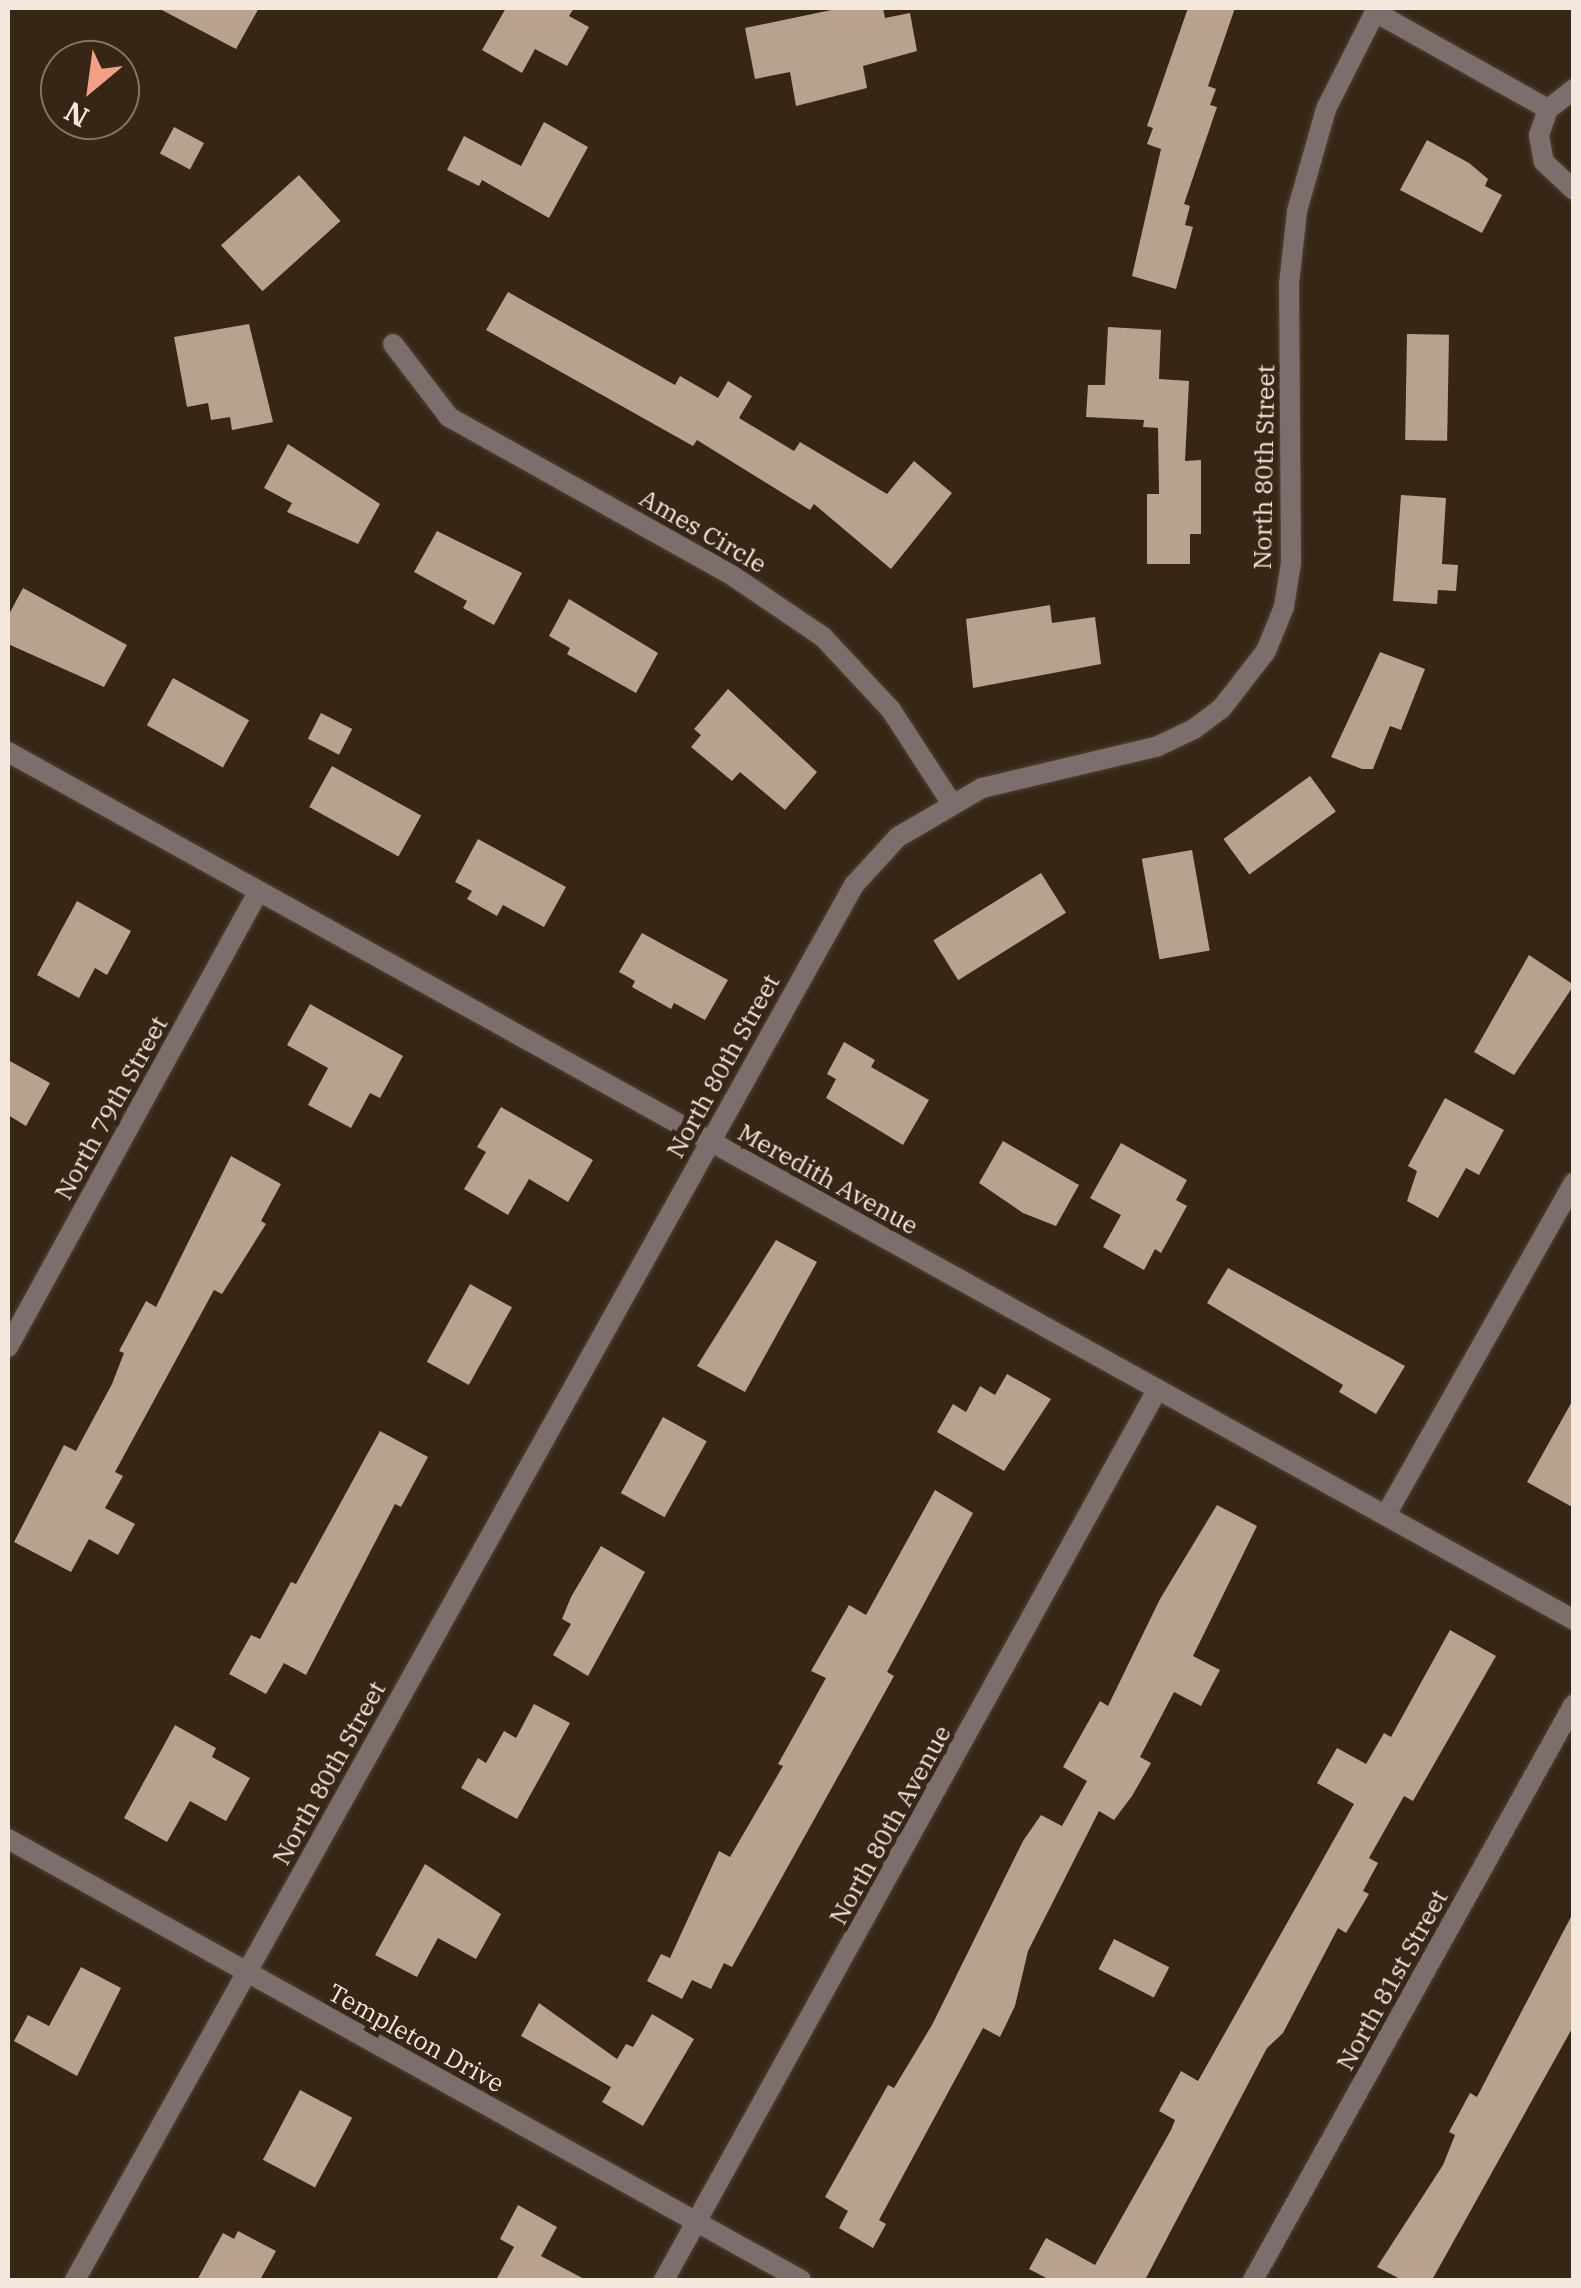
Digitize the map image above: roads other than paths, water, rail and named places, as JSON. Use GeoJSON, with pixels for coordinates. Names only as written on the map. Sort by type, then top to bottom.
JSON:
{"type":"FeatureCollection","features":[{"type":"Feature","properties":{"kind":"street"},"geometry":{"type":"LineString","coordinates":[[1376,10],[1548,110]]}},
{"type":"Feature","properties":{"kind":"street","name":"North 80th Street"},"geometry":{"type":"LineString","coordinates":[[76,2280],[854,885],[898,837],[952,804],[1012,777],[1156,747],[1194,729],[1221,709],[1266,651],[1284,607],[1291,563],[1290,284],[1297,211],[1326,109],[1376,10]]}},
{"type":"Feature","properties":{"kind":"street"},"geometry":{"type":"LineString","coordinates":[[1574,89],[1548,110],[1539,135],[1544,162],[1574,190]]}},
{"type":"Feature","properties":{"kind":"street","name":"Ames Circle"},"geometry":{"type":"LineString","coordinates":[[393,344],[450,417],[733,576],[823,637],[891,710],[952,804]]}},
{"type":"Feature","properties":{"kind":"street","name":"Meredith Avenue"},"geometry":{"type":"LineString","coordinates":[[8,752],[257,894],[1156,1392],[1388,1513],[1574,1620]]}},
{"type":"Feature","properties":{"kind":"street","name":"North 79th Street"},"geometry":{"type":"LineString","coordinates":[[8,1347],[257,894]]}},
{"type":"Feature","properties":{"kind":"street"},"geometry":{"type":"LineString","coordinates":[[1388,1513],[1574,1182]]}},
{"type":"Feature","properties":{"kind":"street","name":"North 80th Avenue"},"geometry":{"type":"LineString","coordinates":[[664,2280],[1156,1392]]}},
{"type":"Feature","properties":{"kind":"street","name":"North 81st Street"},"geometry":{"type":"LineString","coordinates":[[1254,2280],[1574,1704]]}},
{"type":"Feature","properties":{"kind":"street","name":"Templeton Drive"},"geometry":{"type":"LineString","coordinates":[[8,1839],[801,2280]]}}]}
